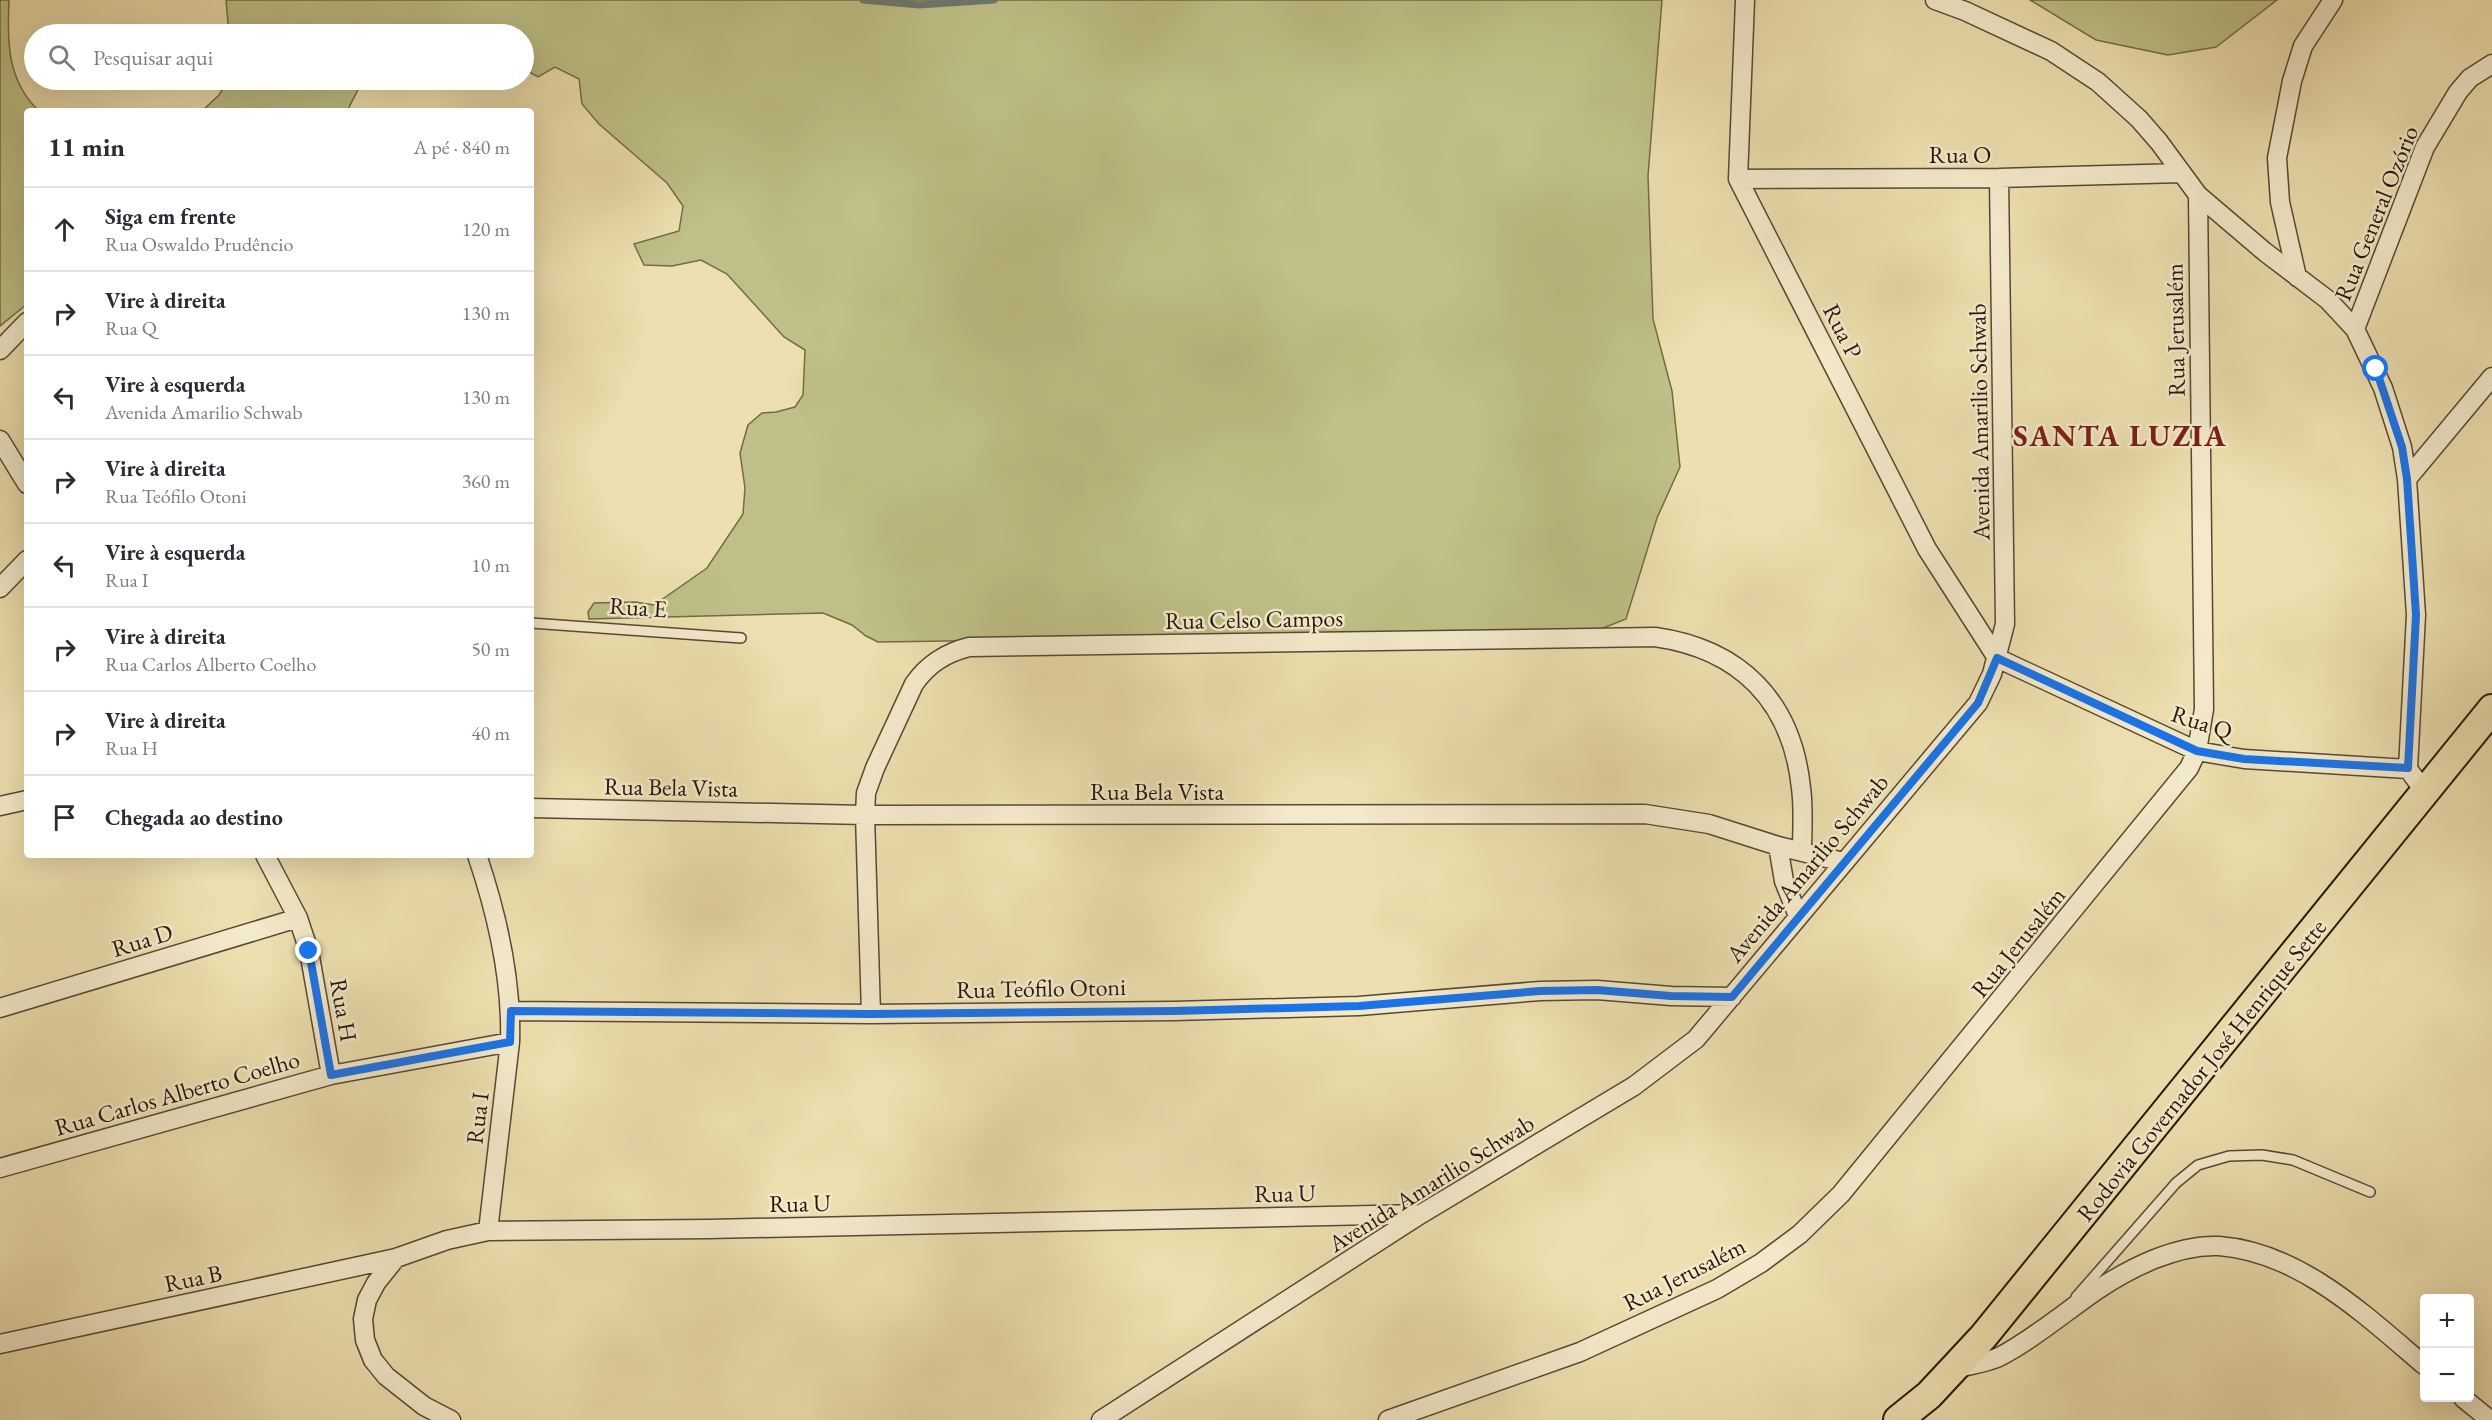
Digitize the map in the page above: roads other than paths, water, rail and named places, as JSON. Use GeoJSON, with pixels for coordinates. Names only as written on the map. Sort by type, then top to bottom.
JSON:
{"type":"FeatureCollection","features":[{"type":"Feature","properties":{"kind":"main road","name":"Rodovia Governador José Henrique Sette"},"geometry":{"type":"LineString","coordinates":[[1898,1420],[1929,1395],[1983,1337],[2044,1264],[2492,709]]}},
{"type":"Feature","properties":{"kind":"street","name":"Rua P"},"geometry":{"type":"LineString","coordinates":[[1745,0],[1738,179],[1927,549],[1997,658]]}},
{"type":"Feature","properties":{"kind":"street"},"geometry":{"type":"LineString","coordinates":[[1935,0],[2011,32],[2079,68],[2098,82],[2139,119],[2198,195],[2328,300],[2355,329],[2383,388],[2402,447],[2407,479],[2416,615],[2408,768],[2425,792]]}},
{"type":"Feature","properties":{"kind":"street"},"geometry":{"type":"LineString","coordinates":[[2297,277],[2280,202],[2277,158],[2292,81],[2303,46],[2333,0]]}},
{"type":"Feature","properties":{"kind":"street","name":"Rua General Ozório"},"geometry":{"type":"LineString","coordinates":[[2355,329],[2426,147],[2458,92],[2470,78],[2492,64]]}},
{"type":"Feature","properties":{"kind":"street","name":"Rua O"},"geometry":{"type":"LineString","coordinates":[[1738,179],[1999,178],[2182,173]]}},
{"type":"Feature","properties":{"kind":"street","name":"Avenida Amarilio Schwab"},"geometry":{"type":"LineString","coordinates":[[1101,1420],[1421,1214],[1643,1081],[1696,1039],[1978,703],[1997,658],[2005,624],[1999,178]]}},
{"type":"Feature","properties":{"kind":"street","name":"Rua Jerusalém"},"geometry":{"type":"LineString","coordinates":[[1388,1420],[1580,1352],[1717,1289],[1761,1263],[1800,1234],[1841,1194],[2166,800],[2189,768],[2197,751],[2204,709],[2198,195]]}},
{"type":"Feature","properties":{"kind":"street"},"geometry":{"type":"LineString","coordinates":[[0,350],[24,325]]}},
{"type":"Feature","properties":{"kind":"street"},"geometry":{"type":"LineString","coordinates":[[2407,479],[2492,376]]}},
{"type":"Feature","properties":{"kind":"street"},"geometry":{"type":"LineString","coordinates":[[0,440],[24,479]]}},
{"type":"Feature","properties":{"kind":"street"},"geometry":{"type":"LineString","coordinates":[[0,588],[24,563]]}},
{"type":"Feature","properties":{"kind":"street","name":"Rua Celso Campos"},"geometry":{"type":"LineString","coordinates":[[871,1014],[866,793],[875,768],[914,684],[922,673],[937,660],[952,651],[969,647],[1655,638],[1680,641],[1704,648],[1727,660],[1747,675],[1775,707],[1790,737],[1797,762],[1802,789],[1802,852]]}},
{"type":"Feature","properties":{"kind":"street","name":"Rua Q"},"geometry":{"type":"LineString","coordinates":[[1997,658],[2197,751],[2244,759],[2408,768]]}},
{"type":"Feature","properties":{"kind":"street"},"geometry":{"type":"LineString","coordinates":[[0,806],[24,801]]}},
{"type":"Feature","properties":{"kind":"street","name":"Rua Bela Vista"},"geometry":{"type":"LineString","coordinates":[[534,808],[865,815],[1645,814],[1708,824],[1778,846],[1843,862]]}},
{"type":"Feature","properties":{"kind":"street"},"geometry":{"type":"LineString","coordinates":[[1778,846],[1784,881],[1798,916]]}},
{"type":"Feature","properties":{"kind":"street","name":"Rua H"},"geometry":{"type":"LineString","coordinates":[[267,858],[298,918],[309,951],[331,1075]]}},
{"type":"Feature","properties":{"kind":"street"},"geometry":{"type":"LineString","coordinates":[[478,858],[502,946],[511,1011]]}},
{"type":"Feature","properties":{"kind":"street","name":"Rua D"},"geometry":{"type":"LineString","coordinates":[[0,1008],[298,918]]}},
{"type":"Feature","properties":{"kind":"street","name":"Rua Teófilo Otoni"},"geometry":{"type":"LineString","coordinates":[[511,1011],[871,1014],[1359,1006],[1540,991],[1586,990],[1671,996],[1732,997]]}},
{"type":"Feature","properties":{"kind":"street","name":"Rua I"},"geometry":{"type":"LineString","coordinates":[[488,1231],[510,1042],[511,1011]]}},
{"type":"Feature","properties":{"kind":"street","name":"Rua Carlos Alberto Coelho"},"geometry":{"type":"LineString","coordinates":[[0,1168],[331,1075],[510,1042]]}},
{"type":"Feature","properties":{"kind":"street","name":"Rua U"},"geometry":{"type":"LineString","coordinates":[[396,1258],[447,1240],[488,1231],[709,1229],[1421,1214]]}},
{"type":"Feature","properties":{"kind":"street"},"geometry":{"type":"LineString","coordinates":[[1953,1369],[1997,1358],[2104,1285],[2146,1262],[2186,1250],[2217,1246],[2237,1249],[2278,1261],[2306,1275],[2372,1321],[2420,1362]]}},
{"type":"Feature","properties":{"kind":"street"},"geometry":{"type":"LineString","coordinates":[[396,1258],[376,1283],[367,1300],[363,1320],[365,1340],[373,1360],[386,1376],[424,1406],[451,1420]]}},
{"type":"Feature","properties":{"kind":"street","name":"Rua B"},"geometry":{"type":"LineString","coordinates":[[0,1344],[396,1258]]}},
{"type":"Feature","properties":{"kind":"street"},"geometry":{"type":"LineString","coordinates":[[2468,1402],[2490,1420]]}},
{"type":"Feature","properties":{"kind":"lane","name":"Rua E"},"geometry":{"type":"LineString","coordinates":[[534,623],[741,638]]}},
{"type":"Feature","properties":{"kind":"lane"},"geometry":{"type":"LineString","coordinates":[[2061,1314],[2176,1183],[2198,1165],[2229,1156],[2262,1155],[2293,1160],[2370,1192]]}},
{"type":"Feature","properties":{"kind":"waterway"},"geometry":{"type":"LineString","coordinates":[[863,0],[919,5],[994,0]]}},
{"type":"Feature","properties":{"kind":"district","name":"SANTA LUZIA"},"geometry":{"type":"Point","coordinates":[2120,435]}}]}
